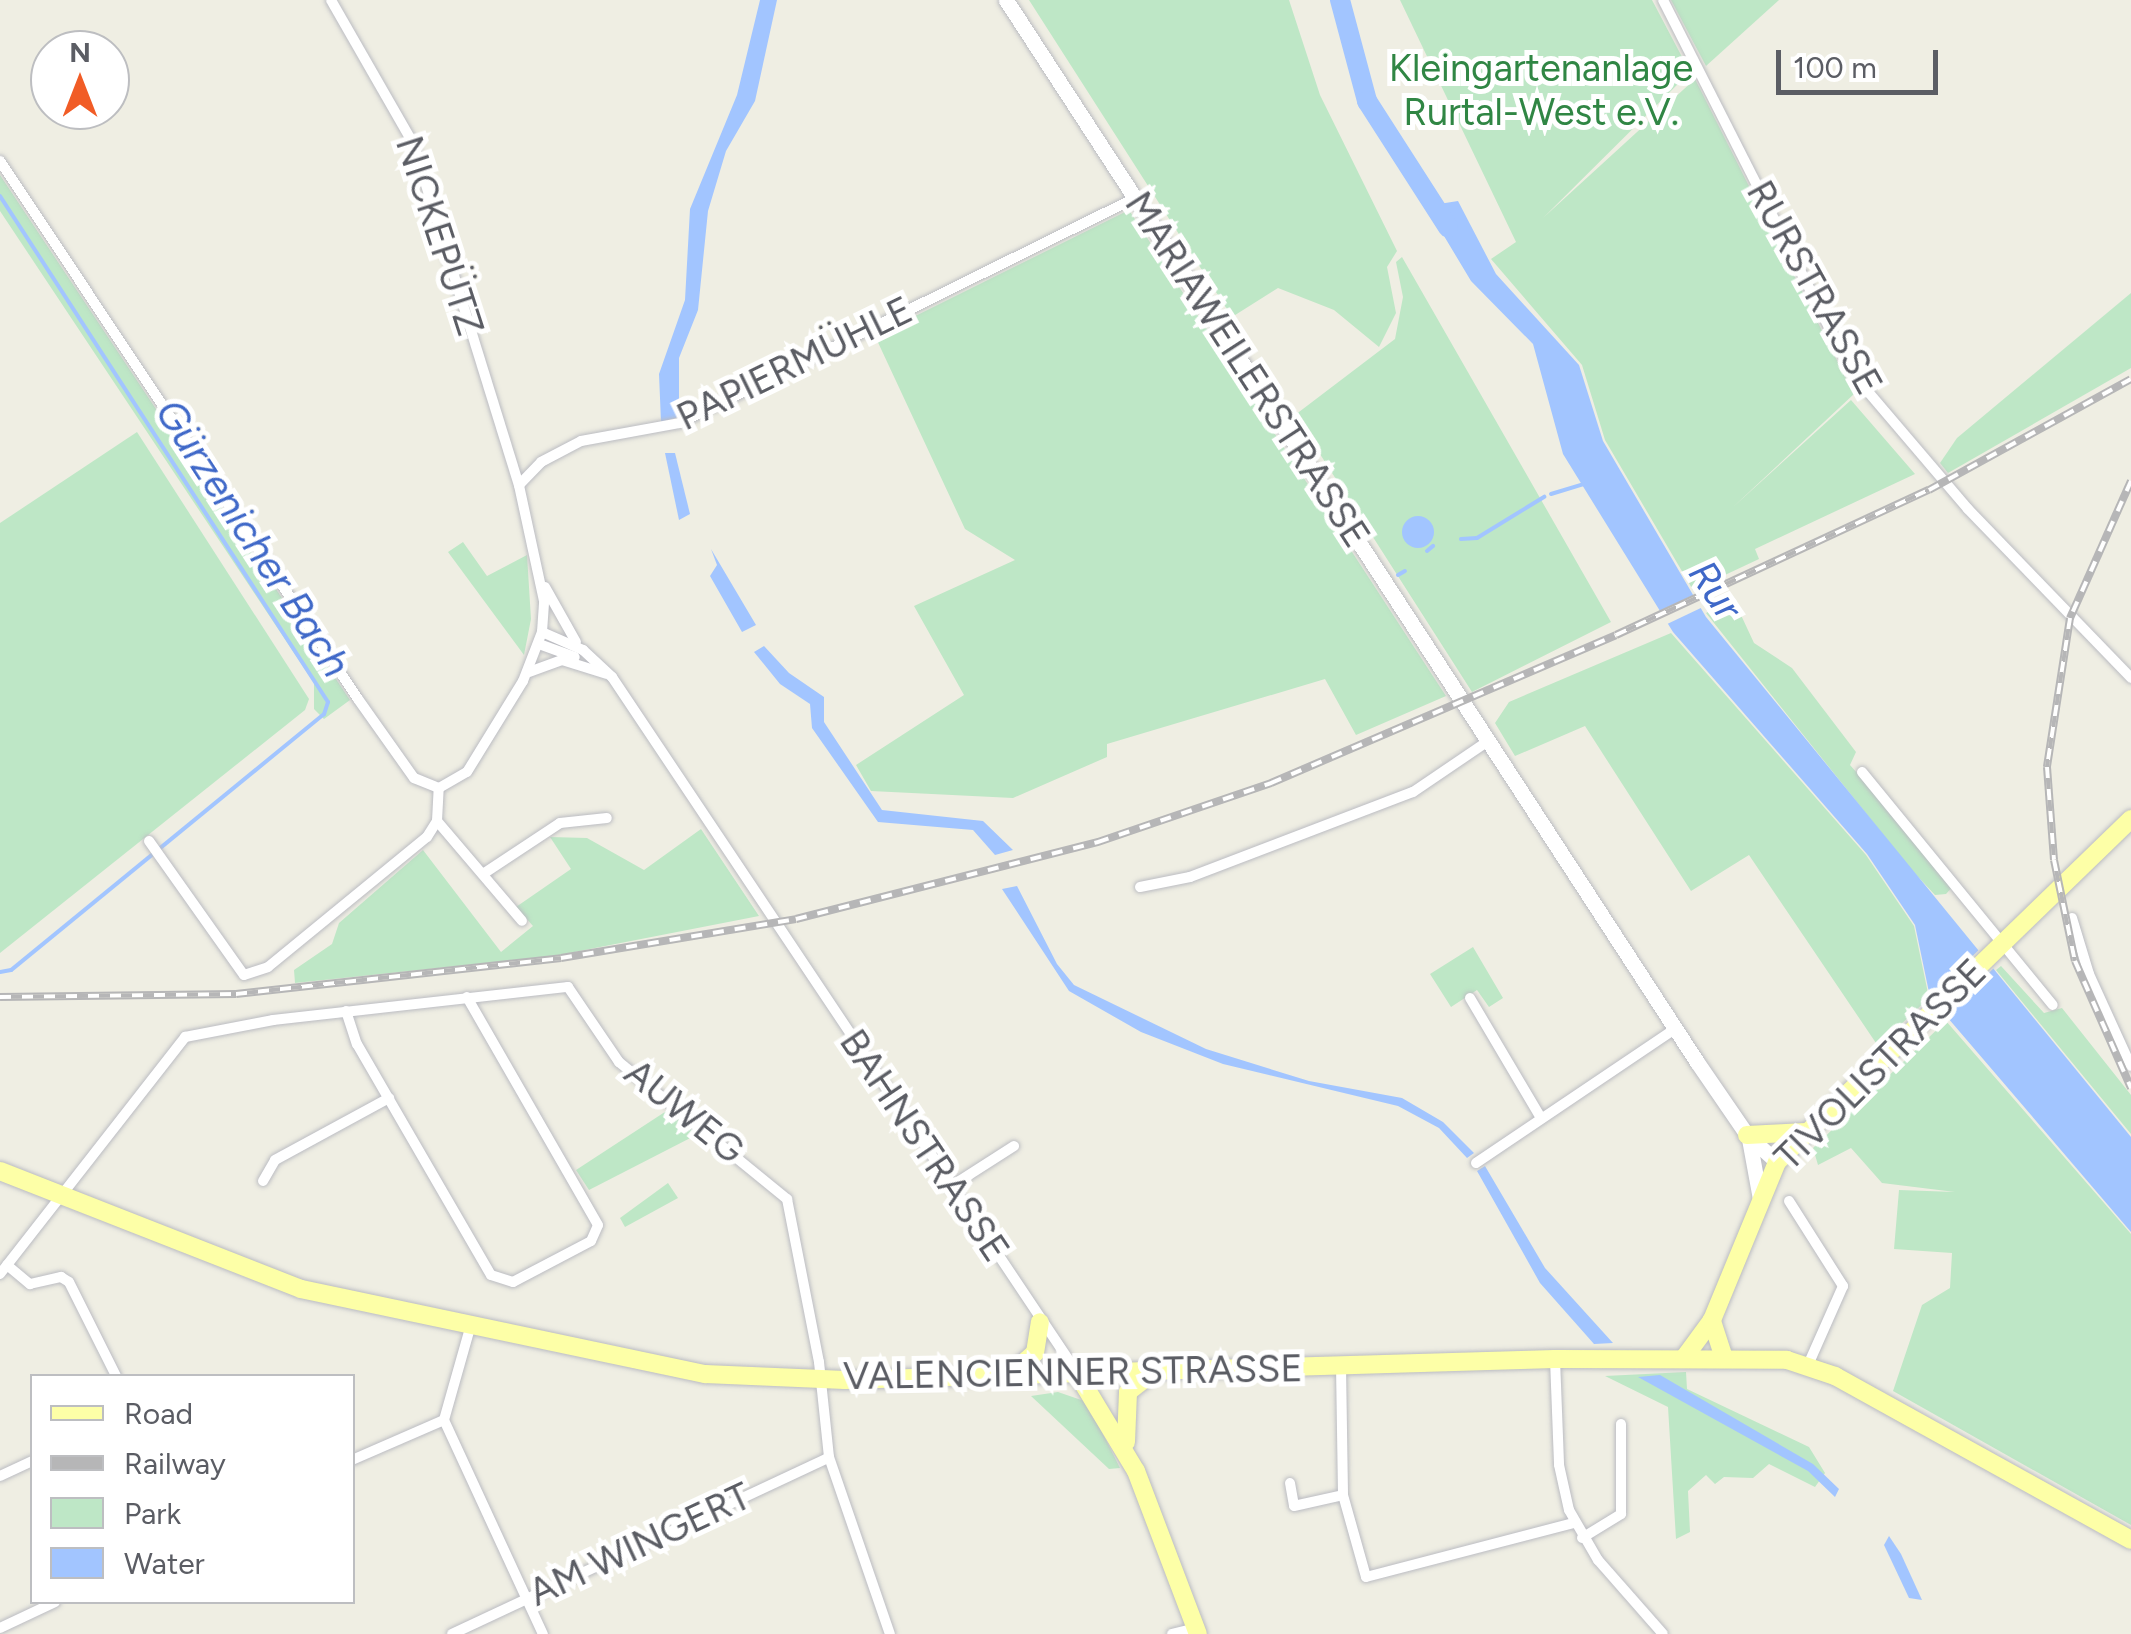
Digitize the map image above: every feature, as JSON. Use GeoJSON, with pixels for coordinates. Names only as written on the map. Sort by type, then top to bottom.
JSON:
{"type":"FeatureCollection","features":[{"type":"Feature","properties":{"kind":"main road","name":"MARIAWEILERSTRASSE"},"geometry":{"type":"LineString","coordinates":[[1006,0],[1675,1029],[1748,1135],[1778,1162]]}},
{"type":"Feature","properties":{"kind":"main road","name":"TIVOLISTRASSE"},"geometry":{"type":"LineString","coordinates":[[1684,1358],[1712,1320],[1778,1162],[2131,818]]}},
{"type":"Feature","properties":{"kind":"main road"},"geometry":{"type":"LineString","coordinates":[[1760,1200],[1748,1135],[1807,1132]]}},
{"type":"Feature","properties":{"kind":"main road","name":"VALENCIENNER STRASSE"},"geometry":{"type":"LineString","coordinates":[[0,1171],[302,1289],[470,1328],[705,1374],[822,1380],[1007,1377],[1555,1359],[1724,1358],[1808,1365],[2131,1540]]}},
{"type":"Feature","properties":{"kind":"main road"},"geometry":{"type":"LineString","coordinates":[[1712,1320],[1724,1358]]}},
{"type":"Feature","properties":{"kind":"main road"},"geometry":{"type":"LineString","coordinates":[[1007,1377],[1034,1353],[1040,1322]]}},
{"type":"Feature","properties":{"kind":"main road"},"geometry":{"type":"LineString","coordinates":[[1128,1454],[1128,1392],[1154,1372]]}},
{"type":"Feature","properties":{"kind":"main road","name":"BAHNSTRASSE"},"geometry":{"type":"LineString","coordinates":[[1078,1375],[1128,1454],[1197,1631]]}},
{"type":"Feature","properties":{"kind":"street","name":"NICKEPÜTZ"},"geometry":{"type":"LineString","coordinates":[[331,0],[413,144],[519,485]]}},
{"type":"Feature","properties":{"kind":"street","name":"RURSTRASSE"},"geometry":{"type":"LineString","coordinates":[[1663,0],[1853,374],[1968,509],[2131,678]]}},
{"type":"Feature","properties":{"kind":"street"},"geometry":{"type":"LineString","coordinates":[[0,162],[380,731],[414,778],[440,788]]}},
{"type":"Feature","properties":{"kind":"street","name":"PAPIERMÜHLE"},"geometry":{"type":"LineString","coordinates":[[519,485],[567,446],[680,423],[1134,198]]}},
{"type":"Feature","properties":{"kind":"street"},"geometry":{"type":"LineString","coordinates":[[440,788],[467,772],[528,672],[540,638],[543,582],[519,485]]}},
{"type":"Feature","properties":{"kind":"street","name":"BAHNSTRASSE"},"geometry":{"type":"LineString","coordinates":[[543,582],[583,650],[612,677],[1078,1375]]}},
{"type":"Feature","properties":{"kind":"street","name":"BAHNSTRASSE"},"geometry":{"type":"LineString","coordinates":[[540,638],[583,650]]}},
{"type":"Feature","properties":{"kind":"street","name":"BAHNSTRASSE"},"geometry":{"type":"LineString","coordinates":[[540,638],[612,677]]}},
{"type":"Feature","properties":{"kind":"street"},"geometry":{"type":"LineString","coordinates":[[528,672],[562,660],[593,666]]}},
{"type":"Feature","properties":{"kind":"street"},"geometry":{"type":"LineString","coordinates":[[1140,887],[1190,877],[1413,792],[1488,741]]}},
{"type":"Feature","properties":{"kind":"street","name":"TIVOLISTRASSE"},"geometry":{"type":"LineString","coordinates":[[1862,772],[2053,1005]]}},
{"type":"Feature","properties":{"kind":"street"},"geometry":{"type":"LineString","coordinates":[[150,843],[244,975],[254,974],[412,852],[437,821],[440,788]]}},
{"type":"Feature","properties":{"kind":"street"},"geometry":{"type":"LineString","coordinates":[[483,874],[560,822],[608,818]]}},
{"type":"Feature","properties":{"kind":"street"},"geometry":{"type":"LineString","coordinates":[[437,821],[522,921]]}},
{"type":"Feature","properties":{"kind":"street"},"geometry":{"type":"LineString","coordinates":[[2072,918],[2131,1066]]}},
{"type":"Feature","properties":{"kind":"street","name":"AUWEG"},"geometry":{"type":"LineString","coordinates":[[63,1195],[186,1037],[346,1011],[568,987],[620,1062],[775,1184],[794,1214],[822,1380]]}},
{"type":"Feature","properties":{"kind":"street"},"geometry":{"type":"LineString","coordinates":[[346,1011],[389,1098],[496,1280],[513,1282],[595,1236],[596,1218],[467,998]]}},
{"type":"Feature","properties":{"kind":"street"},"geometry":{"type":"LineString","coordinates":[[1470,998],[1541,1118]]}},
{"type":"Feature","properties":{"kind":"street"},"geometry":{"type":"LineString","coordinates":[[1476,1162],[1675,1029]]}},
{"type":"Feature","properties":{"kind":"street"},"geometry":{"type":"LineString","coordinates":[[263,1181],[275,1160],[389,1098]]}},
{"type":"Feature","properties":{"kind":"street"},"geometry":{"type":"LineString","coordinates":[[950,1187],[1014,1146]]}},
{"type":"Feature","properties":{"kind":"street"},"geometry":{"type":"LineString","coordinates":[[63,1195],[4,1270],[30,1284],[61,1277],[69,1282],[115,1374]]}},
{"type":"Feature","properties":{"kind":"street"},"geometry":{"type":"LineString","coordinates":[[1789,1202],[1843,1286],[1808,1365]]}},
{"type":"Feature","properties":{"kind":"street"},"geometry":{"type":"LineString","coordinates":[[470,1328],[444,1420],[543,1634]]}},
{"type":"Feature","properties":{"kind":"street"},"geometry":{"type":"LineString","coordinates":[[1555,1359],[1560,1478],[1574,1524],[1663,1634]]}},
{"type":"Feature","properties":{"kind":"street"},"geometry":{"type":"LineString","coordinates":[[1341,1366],[1343,1495],[1364,1574],[1374,1578],[1574,1524]]}},
{"type":"Feature","properties":{"kind":"street"},"geometry":{"type":"LineString","coordinates":[[822,1380],[828,1457],[890,1634]]}},
{"type":"Feature","properties":{"kind":"street"},"geometry":{"type":"LineString","coordinates":[[355,1459],[444,1420]]}},
{"type":"Feature","properties":{"kind":"street"},"geometry":{"type":"LineString","coordinates":[[1582,1538],[1621,1514],[1621,1424]]}},
{"type":"Feature","properties":{"kind":"street","name":"AM WINGERT"},"geometry":{"type":"LineString","coordinates":[[452,1634],[828,1457]]}},
{"type":"Feature","properties":{"kind":"street"},"geometry":{"type":"LineString","coordinates":[[0,1476],[30,1463]]}},
{"type":"Feature","properties":{"kind":"street"},"geometry":{"type":"LineString","coordinates":[[1290,1483],[1294,1506],[1343,1495]]}},
{"type":"Feature","properties":{"kind":"street"},"geometry":{"type":"LineString","coordinates":[[0,1628],[51,1604]]}},
{"type":"Feature","properties":{"kind":"street"},"geometry":{"type":"LineString","coordinates":[[1172,1634],[1197,1631]]}},
{"type":"Feature","properties":{"kind":"green space"},"geometry":{"type":"Polygon","coordinates":[[[1029,0],[1289,0],[1320,95],[1397,251],[1387,267],[1396,313],[1379,347],[1334,310],[1278,288],[1232,317],[1029,0]]]}},
{"type":"Feature","properties":{"kind":"green space","name":"Kleingartenanlage Rurtal-West e.V."},"geometry":{"type":"Polygon","coordinates":[[[1400,0],[1652,0],[1690,72],[1543,218],[1695,79],[1854,394],[1732,508],[1851,400],[1915,474],[1755,549],[1759,559],[1693,590],[1605,440],[1582,365],[1491,259],[1516,242],[1400,0]]]}},
{"type":"Feature","properties":{"kind":"green space"},"geometry":{"type":"Polygon","coordinates":[[[1671,0],[1779,0],[1706,66],[1671,0]]]}},
{"type":"Feature","properties":{"kind":"green space"},"geometry":{"type":"Polygon","coordinates":[[[0,175],[350,700],[324,719],[314,709],[314,683],[0,211],[0,175]]]}},
{"type":"Feature","properties":{"kind":"green space"},"geometry":{"type":"Polygon","coordinates":[[[1129,210],[1446,696],[1356,735],[1325,679],[1107,744],[1107,757],[1013,798],[871,791],[856,765],[964,695],[914,606],[1015,560],[965,529],[875,336],[1129,210]]]}},
{"type":"Feature","properties":{"kind":"green space"},"geometry":{"type":"Polygon","coordinates":[[[1402,257],[1611,622],[1472,692],[1295,415],[1395,339],[1403,297],[1396,262],[1402,257]]]}},
{"type":"Feature","properties":{"kind":"green space"},"geometry":{"type":"Polygon","coordinates":[[[2131,293],[2131,368],[1948,473],[1940,463],[1957,438],[2131,293]]]}},
{"type":"Feature","properties":{"kind":"green space"},"geometry":{"type":"Polygon","coordinates":[[[137,432],[309,699],[305,710],[0,953],[0,523],[137,432]]]}},
{"type":"Feature","properties":{"kind":"green space"},"geometry":{"type":"Polygon","coordinates":[[[463,542],[487,576],[527,555],[531,619],[524,655],[448,552],[463,542]]]}},
{"type":"Feature","properties":{"kind":"green space"},"geometry":{"type":"Polygon","coordinates":[[[1734,600],[1754,643],[1792,668],[1856,752],[1850,765],[1955,884],[1946,894],[1935,895],[1908,866],[1706,613],[1734,600]]]}},
{"type":"Feature","properties":{"kind":"green space"},"geometry":{"type":"Polygon","coordinates":[[[1671,633],[1866,855],[1914,926],[1929,998],[1878,1046],[1749,855],[1691,891],[1585,726],[1515,756],[1495,723],[1509,702],[1671,633]]]}},
{"type":"Feature","properties":{"kind":"green space"},"geometry":{"type":"Polygon","coordinates":[[[701,829],[759,916],[554,956],[295,983],[294,970],[332,944],[339,923],[423,850],[501,952],[533,926],[516,907],[571,869],[550,837],[587,838],[644,870],[701,829]]]}},
{"type":"Feature","properties":{"kind":"green space"},"geometry":{"type":"Polygon","coordinates":[[[1473,947],[1503,998],[1489,1007],[1477,990],[1451,1007],[1430,974],[1473,947]]]}},
{"type":"Feature","properties":{"kind":"green space"},"geometry":{"type":"Polygon","coordinates":[[[2001,966],[2044,1013],[2062,1008],[2131,1095],[2131,1134],[1996,970],[2001,966]]]}},
{"type":"Feature","properties":{"kind":"green space"},"geometry":{"type":"Polygon","coordinates":[[[1946,1021],[2131,1234],[2131,1525],[1893,1391],[1922,1305],[1950,1288],[1952,1253],[1894,1249],[1899,1190],[1955,1192],[1882,1183],[1851,1148],[1818,1165],[1813,1148],[1946,1021]]]}},
{"type":"Feature","properties":{"kind":"green space"},"geometry":{"type":"Polygon","coordinates":[[[671,1108],[702,1132],[589,1190],[576,1170],[671,1108]]]}},
{"type":"Feature","properties":{"kind":"green space"},"geometry":{"type":"Polygon","coordinates":[[[668,1183],[678,1198],[625,1227],[620,1218],[668,1183]]]}},
{"type":"Feature","properties":{"kind":"green space"},"geometry":{"type":"Polygon","coordinates":[[[1686,1372],[1687,1389],[1809,1447],[1825,1473],[1815,1487],[1769,1464],[1753,1478],[1724,1477],[1715,1484],[1706,1475],[1688,1491],[1690,1532],[1676,1539],[1668,1407],[1605,1376],[1686,1372]]]}},
{"type":"Feature","properties":{"kind":"green space"},"geometry":{"type":"Polygon","coordinates":[[[1058,1392],[1087,1402],[1120,1468],[1109,1469],[1031,1396],[1058,1392]]]}},
{"type":"Feature","properties":{"kind":"water"},"geometry":{"type":"Polygon","coordinates":[[[760,0],[777,0],[755,101],[726,151],[708,211],[698,310],[679,358],[679,417],[661,422],[659,374],[685,300],[690,209],[737,95],[760,0]]]}},
{"type":"Feature","properties":{"kind":"water"},"geometry":{"type":"Polygon","coordinates":[[[1458,201],[1496,274],[1579,365],[1603,441],[1706,617],[2131,1137],[2131,1232],[1930,997],[1915,925],[1867,854],[1673,632],[1563,454],[1533,344],[1471,281],[1426,206],[1458,201]]]}},
{"type":"Feature","properties":{"kind":"water"},"geometry":{"type":"Polygon","coordinates":[[[665,453],[675,453],[690,514],[679,520],[665,453]]]}},
{"type":"Feature","properties":{"kind":"water"},"geometry":{"type":"Polygon","coordinates":[[[1418,516],[1429,521],[1434,532],[1429,543],[1418,548],[1407,543],[1402,532],[1407,521],[1418,516]]]}},
{"type":"Feature","properties":{"kind":"water"},"geometry":{"type":"Polygon","coordinates":[[[711,549],[756,625],[742,632],[710,576],[717,565],[711,549]]]}},
{"type":"Feature","properties":{"kind":"water"},"geometry":{"type":"Polygon","coordinates":[[[764,646],[789,673],[824,697],[824,722],[882,810],[983,821],[1013,850],[995,855],[973,830],[878,822],[812,728],[810,704],[780,684],[754,652],[764,646]]]}},
{"type":"Feature","properties":{"kind":"water"},"geometry":{"type":"Polygon","coordinates":[[[1017,886],[1057,964],[1074,985],[1206,1049],[1309,1081],[1402,1098],[1443,1122],[1474,1153],[1467,1158],[1439,1128],[1398,1106],[1223,1064],[1141,1032],[1069,991],[1002,889],[1017,886]]]}},
{"type":"Feature","properties":{"kind":"water"},"geometry":{"type":"Polygon","coordinates":[[[1485,1166],[1545,1268],[1613,1343],[1594,1344],[1540,1283],[1477,1171],[1485,1166]]]}},
{"type":"Feature","properties":{"kind":"water"},"geometry":{"type":"Polygon","coordinates":[[[1660,1375],[1813,1464],[1839,1489],[1835,1497],[1808,1471],[1638,1377],[1660,1375]]]}},
{"type":"Feature","properties":{"kind":"water"},"geometry":{"type":"Polygon","coordinates":[[[1889,1536],[1922,1600],[1909,1598],[1884,1545],[1889,1536]]]}},
{"type":"Feature","properties":{"kind":"pier"},"geometry":{"type":"Polygon","coordinates":[[[1698,593],[1705,606],[1663,626],[1655,613],[1698,593]]]}},
{"type":"Feature","properties":{"kind":"pier"},"geometry":{"type":"Polygon","coordinates":[[[1985,944],[1998,964],[1940,1020],[1926,1001],[1985,944]]]}},
{"type":"Feature","properties":{"kind":"waterway","name":"Rur"},"geometry":{"type":"LineString","coordinates":[[1340,0],[1367,101],[1448,227]]}},
{"type":"Feature","properties":{"kind":"waterway","name":"Gürzenicher Bach"},"geometry":{"type":"LineString","coordinates":[[0,196],[328,702],[324,714],[11,970],[0,972]]}},
{"type":"Feature","properties":{"kind":"waterway"},"geometry":{"type":"LineString","coordinates":[[1551,494],[1584,484]]}},
{"type":"Feature","properties":{"kind":"waterway"},"geometry":{"type":"LineString","coordinates":[[1461,539],[1477,538],[1544,497]]}},
{"type":"Feature","properties":{"kind":"waterway"},"geometry":{"type":"LineString","coordinates":[[1427,551],[1433,546]]}},
{"type":"Feature","properties":{"kind":"waterway"},"geometry":{"type":"LineString","coordinates":[[1398,575],[1405,571]]}},
{"type":"Feature","properties":{"kind":"railway"},"geometry":{"type":"LineString","coordinates":[[0,997],[236,994],[561,958],[796,919],[1098,842],[1271,783],[1616,635],[1929,490],[2131,379]]}},
{"type":"Feature","properties":{"kind":"railway"},"geometry":{"type":"LineString","coordinates":[[2131,481],[2070,618],[2047,767],[2054,860],[2075,961],[2131,1088]]}}]}
